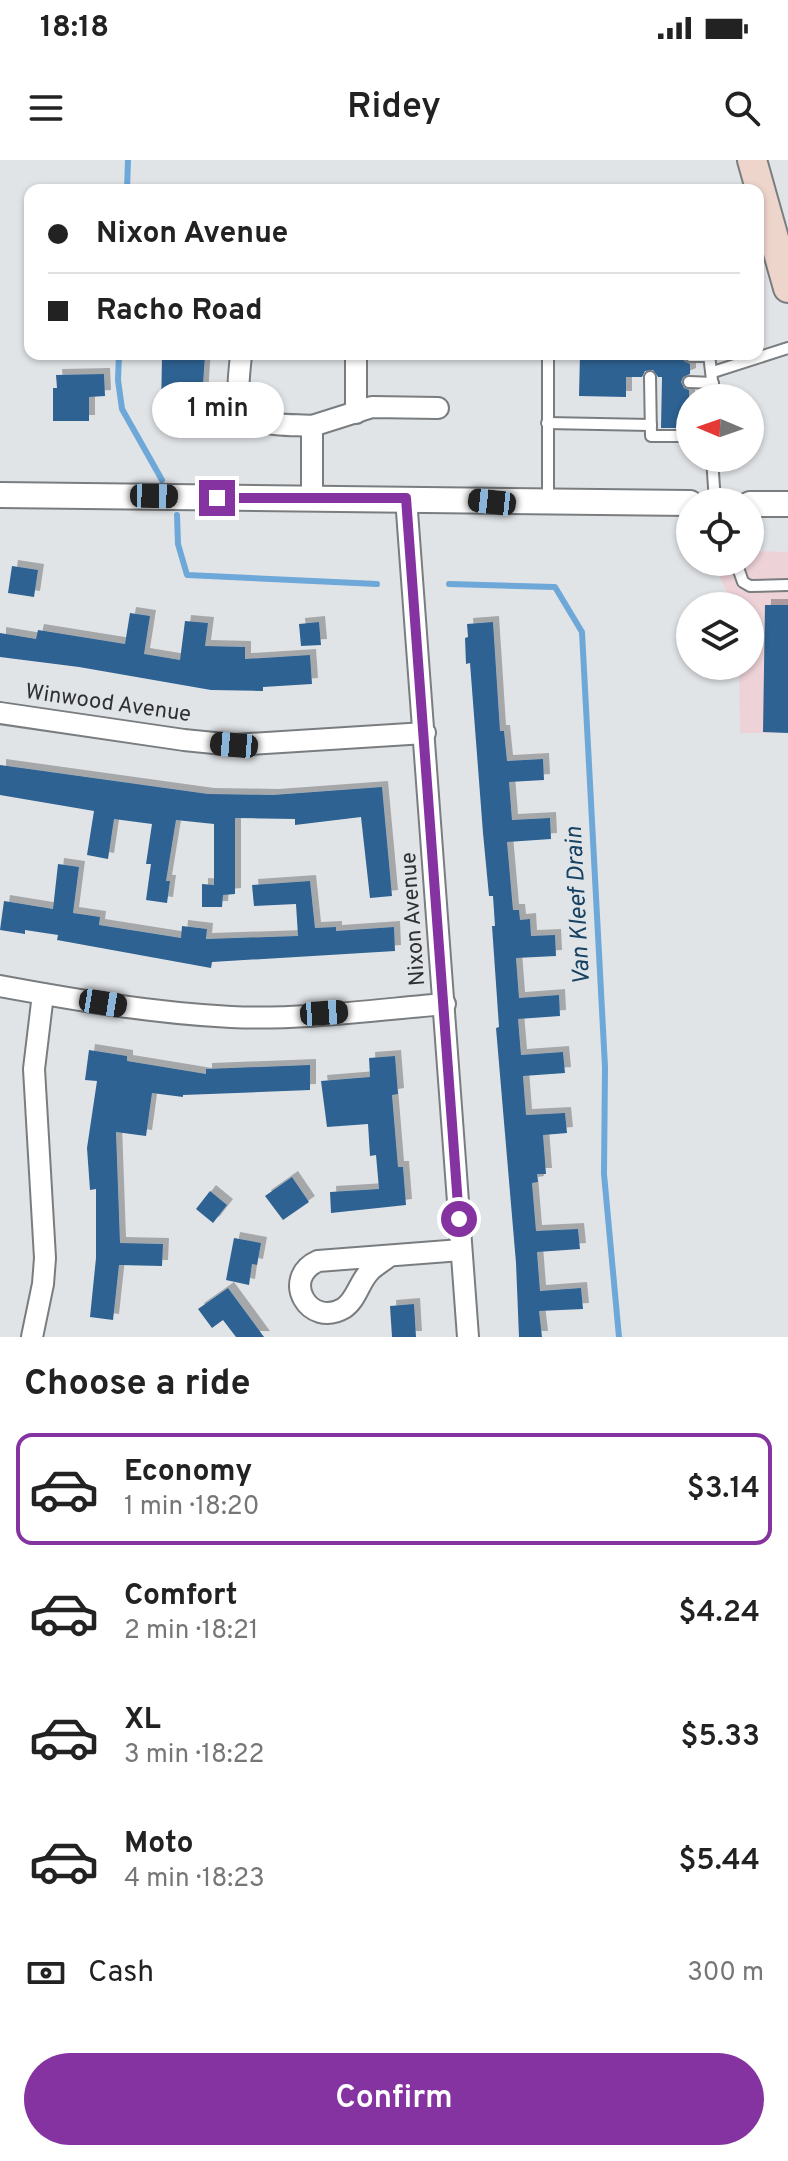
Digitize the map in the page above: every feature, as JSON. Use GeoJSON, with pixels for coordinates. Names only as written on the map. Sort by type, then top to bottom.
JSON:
{"type":"FeatureCollection","features":[{"type":"Feature","properties":{"kind":"main road"},"geometry":{"type":"LineString","coordinates":[[752,160],[759,184]]}},
{"type":"Feature","properties":{"kind":"main road"},"geometry":{"type":"LineString","coordinates":[[764,203],[788,288]]}},
{"type":"Feature","properties":{"kind":"street"},"geometry":{"type":"LineString","coordinates":[[241,360],[239,401],[246,415],[254,420],[312,426],[372,407],[438,408]]}},
{"type":"Feature","properties":{"kind":"street"},"geometry":{"type":"LineString","coordinates":[[356,360],[356,413]]}},
{"type":"Feature","properties":{"kind":"street"},"geometry":{"type":"LineString","coordinates":[[312,426],[312,499]]}},
{"type":"Feature","properties":{"kind":"street"},"geometry":{"type":"LineString","coordinates":[[0,495],[676,503]]}},
{"type":"Feature","properties":{"kind":"street","name":"Nixon Avenue"},"geometry":{"type":"LineString","coordinates":[[406,498],[468,1337]]}},
{"type":"Feature","properties":{"kind":"street"},"geometry":{"type":"LineString","coordinates":[[764,504],[788,504]]}},
{"type":"Feature","properties":{"kind":"street","name":"Winwood Avenue"},"geometry":{"type":"LineString","coordinates":[[0,713],[234,745],[425,733]]}},
{"type":"Feature","properties":{"kind":"street"},"geometry":{"type":"LineString","coordinates":[[0,986],[163,1012],[234,1017],[293,1016],[445,1004]]}},
{"type":"Feature","properties":{"kind":"street"},"geometry":{"type":"LineString","coordinates":[[32,1337],[45,1258],[34,1069],[43,994]]}},
{"type":"Feature","properties":{"kind":"street"},"geometry":{"type":"LineString","coordinates":[[388,1257],[461,1250]]}},
{"type":"Feature","properties":{"kind":"lane"},"geometry":{"type":"LineString","coordinates":[[764,357],[788,348]]}},
{"type":"Feature","properties":{"kind":"lane"},"geometry":{"type":"LineString","coordinates":[[548,360],[548,502]]}},
{"type":"Feature","properties":{"kind":"lane"},"geometry":{"type":"LineString","coordinates":[[710,360],[713,384]]}},
{"type":"Feature","properties":{"kind":"lane"},"geometry":{"type":"LineString","coordinates":[[689,382],[713,377],[757,360]]}},
{"type":"Feature","properties":{"kind":"lane"},"geometry":{"type":"LineString","coordinates":[[654,381],[656,408],[651,436],[676,436]]}},
{"type":"Feature","properties":{"kind":"lane"},"geometry":{"type":"LineString","coordinates":[[547,423],[651,425]]}},
{"type":"Feature","properties":{"kind":"lane"},"geometry":{"type":"LineString","coordinates":[[741,576],[743,582],[750,586],[788,585]]}},
{"type":"Feature","properties":{"kind":"shaded area"},"geometry":{"type":"Polygon","coordinates":[[[764,551],[788,552],[788,733],[740,733],[739,680],[764,680],[764,592],[727,592],[719,576],[764,576],[764,551]]]}},
{"type":"Feature","properties":{"kind":"building"},"geometry":{"type":"Polygon","coordinates":[[[162,360],[205,360],[201,416],[161,415],[162,360]]]}},
{"type":"Feature","properties":{"kind":"building"},"geometry":{"type":"Polygon","coordinates":[[[580,360],[684,360],[690,364],[690,374],[683,377],[682,384],[676,384],[676,428],[661,428],[662,377],[658,377],[653,370],[645,371],[642,377],[626,377],[626,397],[579,396],[580,360]]]}},
{"type":"Feature","properties":{"kind":"building"},"geometry":{"type":"Polygon","coordinates":[[[104,374],[105,396],[89,397],[89,421],[53,421],[56,375],[104,374]]]}},
{"type":"Feature","properties":{"kind":"building"},"geometry":{"type":"Polygon","coordinates":[[[12,566],[38,570],[34,597],[8,593],[12,566]]]}},
{"type":"Feature","properties":{"kind":"building"},"geometry":{"type":"Polygon","coordinates":[[[765,605],[788,605],[788,733],[763,732],[765,605]]]}},
{"type":"Feature","properties":{"kind":"building"},"geometry":{"type":"Polygon","coordinates":[[[130,613],[150,616],[144,654],[180,660],[185,621],[208,623],[205,646],[245,647],[245,659],[310,655],[312,684],[263,687],[263,691],[211,690],[0,657],[0,633],[36,639],[38,630],[125,644],[130,613]]]}},
{"type":"Feature","properties":{"kind":"building"},"geometry":{"type":"Polygon","coordinates":[[[319,622],[321,645],[301,646],[299,624],[319,622]]]}},
{"type":"Feature","properties":{"kind":"building"},"geometry":{"type":"Polygon","coordinates":[[[493,622],[500,731],[504,731],[507,761],[543,759],[544,780],[509,782],[512,820],[550,818],[551,839],[507,842],[513,910],[519,910],[520,920],[530,919],[531,936],[555,935],[556,956],[516,958],[519,998],[559,995],[560,1016],[518,1019],[521,1055],[563,1052],[565,1073],[523,1076],[526,1115],[565,1113],[567,1133],[543,1135],[546,1174],[537,1174],[538,1182],[532,1183],[536,1231],[578,1229],[580,1249],[537,1252],[540,1291],[581,1288],[583,1309],[539,1311],[542,1337],[519,1337],[516,1263],[496,1028],[499,1027],[493,896],[489,896],[470,663],[466,664],[467,624],[493,622]]]}},
{"type":"Feature","properties":{"kind":"building"},"geometry":{"type":"Polygon","coordinates":[[[0,765],[208,794],[273,795],[382,787],[392,896],[370,898],[361,817],[295,825],[295,819],[235,818],[235,894],[223,895],[222,907],[202,907],[202,884],[214,885],[214,824],[176,820],[166,881],[170,881],[167,903],[146,900],[151,864],[146,864],[152,824],[114,819],[108,859],[87,855],[94,811],[0,795],[0,765]]]}},
{"type":"Feature","properties":{"kind":"building"},"geometry":{"type":"Polygon","coordinates":[[[58,864],[79,867],[73,913],[100,917],[99,925],[181,938],[182,926],[207,929],[206,939],[298,936],[296,904],[254,906],[252,885],[310,881],[315,928],[336,927],[336,931],[394,927],[395,951],[212,962],[211,968],[57,940],[58,935],[0,930],[4,901],[53,909],[58,864]]]}},
{"type":"Feature","properties":{"kind":"building"},"geometry":{"type":"Polygon","coordinates":[[[89,1050],[127,1056],[127,1061],[206,1074],[206,1069],[310,1065],[310,1090],[183,1097],[152,1093],[146,1136],[116,1132],[120,1243],[163,1244],[162,1266],[119,1265],[113,1320],[90,1317],[96,1258],[96,1189],[90,1190],[87,1148],[97,1081],[85,1080],[89,1050]]]}},
{"type":"Feature","properties":{"kind":"building"},"geometry":{"type":"Polygon","coordinates":[[[395,1056],[398,1094],[392,1095],[398,1167],[403,1167],[406,1205],[331,1213],[330,1192],[379,1189],[376,1155],[370,1156],[368,1124],[327,1127],[321,1081],[370,1077],[369,1058],[395,1056]]]}},
{"type":"Feature","properties":{"kind":"building"},"geometry":{"type":"Polygon","coordinates":[[[292,1177],[309,1202],[283,1220],[265,1196],[292,1177]]]}},
{"type":"Feature","properties":{"kind":"building"},"geometry":{"type":"Polygon","coordinates":[[[210,1191],[227,1205],[213,1223],[196,1209],[210,1191]]]}},
{"type":"Feature","properties":{"kind":"building"},"geometry":{"type":"Polygon","coordinates":[[[234,1238],[261,1243],[257,1265],[252,1264],[249,1285],[226,1280],[234,1238]]]}},
{"type":"Feature","properties":{"kind":"building"},"geometry":{"type":"Polygon","coordinates":[[[228,1288],[264,1337],[236,1337],[223,1320],[212,1328],[198,1309],[228,1288]]]}},
{"type":"Feature","properties":{"kind":"building"},"geometry":{"type":"Polygon","coordinates":[[[414,1304],[416,1337],[392,1337],[390,1306],[414,1304]]]}},
{"type":"Feature","properties":{"kind":"waterway","name":"Van Kleef Drain"},"geometry":{"type":"LineString","coordinates":[[127,184],[128,160]]}},
{"type":"Feature","properties":{"kind":"waterway","name":"Van Kleef Drain"},"geometry":{"type":"LineString","coordinates":[[119,360],[122,409],[162,480]]}},
{"type":"Feature","properties":{"kind":"waterway","name":"Van Kleef Drain"},"geometry":{"type":"LineString","coordinates":[[177,515],[178,544],[187,575],[377,584]]}},
{"type":"Feature","properties":{"kind":"waterway","name":"Van Kleef Drain"},"geometry":{"type":"LineString","coordinates":[[449,584],[555,587],[582,632],[605,1067],[604,1174],[619,1337]]}},
{"type":"Feature","properties":{"kind":"route"},"geometry":{"type":"LineString","coordinates":[[217,498],[406,498],[459,1219]]}}]}
